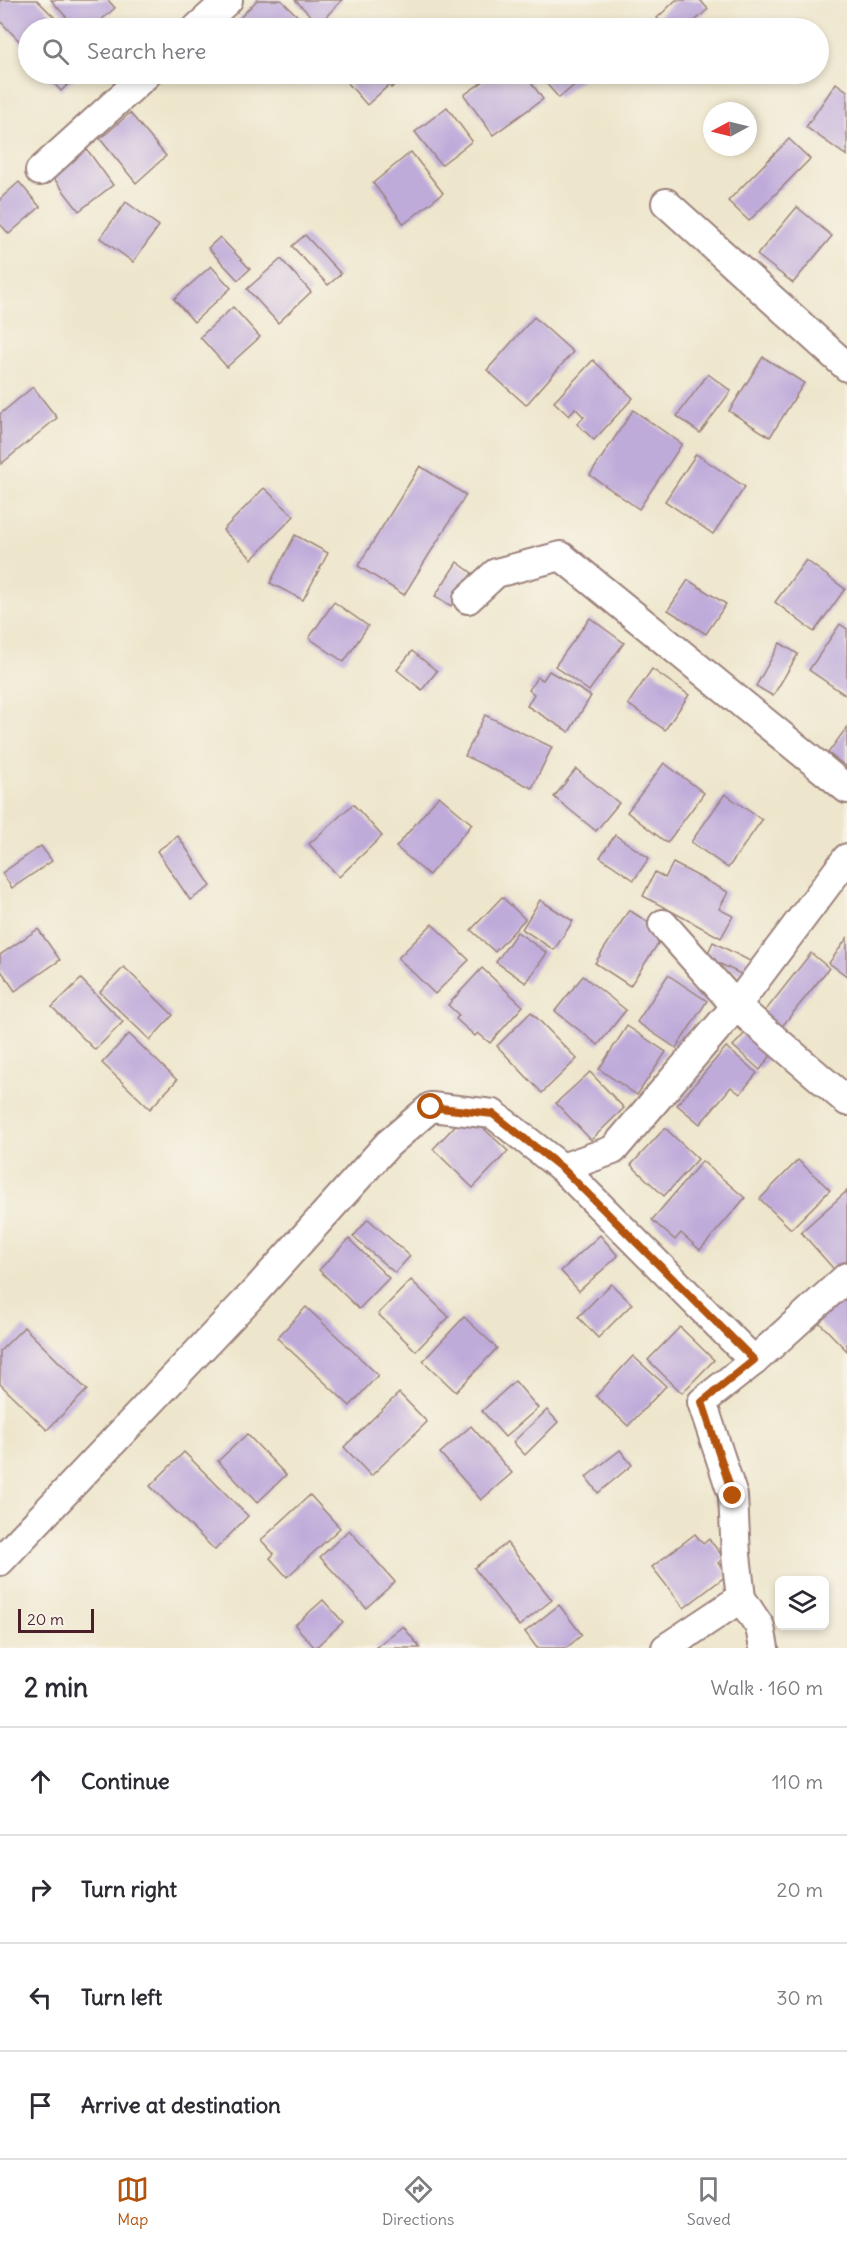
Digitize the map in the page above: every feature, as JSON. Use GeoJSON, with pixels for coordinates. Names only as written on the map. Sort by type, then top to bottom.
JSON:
{"type":"FeatureCollection","features":[{"type":"Feature","properties":{"kind":"street"},"geometry":{"type":"LineString","coordinates":[[208,18],[228,0]]}},
{"type":"Feature","properties":{"kind":"street"},"geometry":{"type":"LineString","coordinates":[[40,171],[136,84]]}},
{"type":"Feature","properties":{"kind":"street"},"geometry":{"type":"LineString","coordinates":[[666,203],[847,367]]}},
{"type":"Feature","properties":{"kind":"street"},"geometry":{"type":"LineString","coordinates":[[468,599],[496,573],[561,556],[847,789]]}},
{"type":"Feature","properties":{"kind":"street"},"geometry":{"type":"LineString","coordinates":[[562,1168],[612,1149],[736,1006],[847,858]]}},
{"type":"Feature","properties":{"kind":"street"},"geometry":{"type":"LineString","coordinates":[[663,924],[736,1006],[847,1101]]}},
{"type":"Feature","properties":{"kind":"street"},"geometry":{"type":"LineString","coordinates":[[0,1561],[251,1296],[388,1144],[431,1107],[493,1114],[562,1168],[754,1360]]}},
{"type":"Feature","properties":{"kind":"street"},"geometry":{"type":"LineString","coordinates":[[764,1648],[760,1627],[741,1598],[733,1496],[702,1402],[754,1360],[847,1277]]}},
{"type":"Feature","properties":{"kind":"street"},"geometry":{"type":"LineString","coordinates":[[666,1648],[741,1598]]}},
{"type":"Feature","properties":{"kind":"building"},"geometry":{"type":"Polygon","coordinates":[[[0,0],[37,0],[55,18],[18,18],[18,40],[0,21],[0,0]]]}},
{"type":"Feature","properties":{"kind":"building"},"geometry":{"type":"Polygon","coordinates":[[[51,0],[108,0],[115,8],[104,18],[67,18],[51,0]]]}},
{"type":"Feature","properties":{"kind":"building"},"geometry":{"type":"Polygon","coordinates":[[[257,0],[281,0],[300,18],[240,18],[257,0]]]}},
{"type":"Feature","properties":{"kind":"building"},"geometry":{"type":"Polygon","coordinates":[[[295,0],[342,0],[325,18],[313,18],[295,0]]]}},
{"type":"Feature","properties":{"kind":"building"},"geometry":{"type":"Polygon","coordinates":[[[676,0],[700,0],[708,9],[698,18],[657,18],[676,0]]]}},
{"type":"Feature","properties":{"kind":"building"},"geometry":{"type":"Polygon","coordinates":[[[836,83],[847,91],[847,156],[806,127],[836,83]]]}},
{"type":"Feature","properties":{"kind":"building"},"geometry":{"type":"Polygon","coordinates":[[[54,84],[68,84],[61,91],[54,84]]]}},
{"type":"Feature","properties":{"kind":"building"},"geometry":{"type":"Polygon","coordinates":[[[349,84],[396,84],[391,88],[389,85],[367,105],[349,84]]]}},
{"type":"Feature","properties":{"kind":"building"},"geometry":{"type":"Polygon","coordinates":[[[480,84],[532,84],[543,99],[493,135],[464,95],[480,84]]]}},
{"type":"Feature","properties":{"kind":"building"},"geometry":{"type":"Polygon","coordinates":[[[547,84],[576,84],[559,98],[547,84]]]}},
{"type":"Feature","properties":{"kind":"building"},"geometry":{"type":"Polygon","coordinates":[[[447,107],[472,141],[441,165],[415,132],[447,107]]]}},
{"type":"Feature","properties":{"kind":"building"},"geometry":{"type":"Polygon","coordinates":[[[130,113],[166,156],[136,183],[100,139],[130,113]]]}},
{"type":"Feature","properties":{"kind":"building"},"geometry":{"type":"Polygon","coordinates":[[[789,139],[810,159],[749,221],[728,201],[789,139]]]}},
{"type":"Feature","properties":{"kind":"building"},"geometry":{"type":"Polygon","coordinates":[[[83,144],[113,185],[79,211],[48,171],[83,144]]]}},
{"type":"Feature","properties":{"kind":"building"},"geometry":{"type":"Polygon","coordinates":[[[411,152],[443,193],[404,224],[373,183],[411,152]]]}},
{"type":"Feature","properties":{"kind":"building"},"geometry":{"type":"Polygon","coordinates":[[[19,182],[40,207],[9,234],[0,224],[0,199],[19,182]]]}},
{"type":"Feature","properties":{"kind":"building"},"geometry":{"type":"Polygon","coordinates":[[[126,202],[159,226],[133,262],[100,238],[126,202]]]}},
{"type":"Feature","properties":{"kind":"building"},"geometry":{"type":"Polygon","coordinates":[[[797,207],[832,236],[793,283],[757,255],[797,207]]]}},
{"type":"Feature","properties":{"kind":"building"},"geometry":{"type":"Polygon","coordinates":[[[305,235],[341,274],[328,285],[292,246],[305,235]]]}},
{"type":"Feature","properties":{"kind":"building"},"geometry":{"type":"Polygon","coordinates":[[[220,237],[250,269],[238,280],[208,248],[220,237]]]}},
{"type":"Feature","properties":{"kind":"building"},"geometry":{"type":"Polygon","coordinates":[[[281,259],[311,292],[278,323],[247,289],[281,259]]]}},
{"type":"Feature","properties":{"kind":"building"},"geometry":{"type":"Polygon","coordinates":[[[211,266],[231,288],[194,322],[174,299],[211,266]]]}},
{"type":"Feature","properties":{"kind":"building"},"geometry":{"type":"Polygon","coordinates":[[[233,307],[260,337],[227,367],[200,337],[233,307]]]}},
{"type":"Feature","properties":{"kind":"building"},"geometry":{"type":"Polygon","coordinates":[[[534,317],[573,352],[526,405],[487,370],[534,317]]]}},
{"type":"Feature","properties":{"kind":"building"},"geometry":{"type":"Polygon","coordinates":[[[763,357],[804,383],[770,437],[729,411],[763,357]]]}},
{"type":"Feature","properties":{"kind":"building"},"geometry":{"type":"Polygon","coordinates":[[[593,360],[633,398],[594,440],[577,424],[584,417],[575,408],[569,416],[554,402],[593,360]]]}},
{"type":"Feature","properties":{"kind":"building"},"geometry":{"type":"Polygon","coordinates":[[[708,374],[731,391],[700,433],[677,416],[708,374]]]}},
{"type":"Feature","properties":{"kind":"building"},"geometry":{"type":"Polygon","coordinates":[[[33,387],[57,418],[1,464],[0,414],[33,387]]]}},
{"type":"Feature","properties":{"kind":"building"},"geometry":{"type":"Polygon","coordinates":[[[633,410],[682,444],[639,509],[590,475],[633,410]]]}},
{"type":"Feature","properties":{"kind":"building"},"geometry":{"type":"Polygon","coordinates":[[[696,454],[745,487],[713,534],[665,501],[696,454]]]}},
{"type":"Feature","properties":{"kind":"building"},"geometry":{"type":"Polygon","coordinates":[[[420,466],[466,495],[404,595],[358,566],[420,466]]]}},
{"type":"Feature","properties":{"kind":"building"},"geometry":{"type":"Polygon","coordinates":[[[264,488],[294,516],[252,559],[223,530],[264,488]]]}},
{"type":"Feature","properties":{"kind":"building"},"geometry":{"type":"Polygon","coordinates":[[[295,535],[328,553],[303,600],[270,583],[295,535]]]}},
{"type":"Feature","properties":{"kind":"building"},"geometry":{"type":"Polygon","coordinates":[[[806,560],[845,589],[814,632],[775,602],[806,560]]]}},
{"type":"Feature","properties":{"kind":"building"},"geometry":{"type":"Polygon","coordinates":[[[457,562],[472,573],[451,606],[435,596],[457,562]]]}},
{"type":"Feature","properties":{"kind":"building"},"geometry":{"type":"Polygon","coordinates":[[[688,580],[726,604],[706,634],[668,610],[688,580]]]}},
{"type":"Feature","properties":{"kind":"building"},"geometry":{"type":"Polygon","coordinates":[[[334,602],[368,626],[344,662],[309,638],[334,602]]]}},
{"type":"Feature","properties":{"kind":"building"},"geometry":{"type":"Polygon","coordinates":[[[590,618],[624,643],[589,691],[555,666],[590,618]]]}},
{"type":"Feature","properties":{"kind":"building"},"geometry":{"type":"Polygon","coordinates":[[[840,624],[847,629],[847,696],[809,670],[840,624]]]}},
{"type":"Feature","properties":{"kind":"building"},"geometry":{"type":"Polygon","coordinates":[[[780,643],[798,654],[773,696],[756,686],[780,643]]]}},
{"type":"Feature","properties":{"kind":"building"},"geometry":{"type":"Polygon","coordinates":[[[412,651],[437,671],[422,690],[397,670],[412,651]]]}},
{"type":"Feature","properties":{"kind":"building"},"geometry":{"type":"Polygon","coordinates":[[[652,669],[689,695],[665,730],[628,704],[652,669]]]}},
{"type":"Feature","properties":{"kind":"building"},"geometry":{"type":"Polygon","coordinates":[[[549,671],[591,696],[569,732],[527,706],[534,694],[529,690],[537,677],[543,680],[549,671]]]}},
{"type":"Feature","properties":{"kind":"building"},"geometry":{"type":"Polygon","coordinates":[[[485,715],[552,747],[532,788],[465,756],[485,715]]]}},
{"type":"Feature","properties":{"kind":"building"},"geometry":{"type":"Polygon","coordinates":[[[847,727],[847,767],[828,753],[847,727]]]}},
{"type":"Feature","properties":{"kind":"building"},"geometry":{"type":"Polygon","coordinates":[[[664,763],[704,793],[667,843],[627,812],[664,763]]]}},
{"type":"Feature","properties":{"kind":"building"},"geometry":{"type":"Polygon","coordinates":[[[576,769],[619,803],[596,831],[554,797],[576,769]]]}},
{"type":"Feature","properties":{"kind":"building"},"geometry":{"type":"Polygon","coordinates":[[[725,794],[762,820],[728,868],[691,842],[725,794]]]}},
{"type":"Feature","properties":{"kind":"building"},"geometry":{"type":"Polygon","coordinates":[[[439,796],[472,824],[429,875],[396,847],[439,796]]]}},
{"type":"Feature","properties":{"kind":"building"},"geometry":{"type":"Polygon","coordinates":[[[353,804],[382,836],[339,877],[309,844],[353,804]]]}},
{"type":"Feature","properties":{"kind":"building"},"geometry":{"type":"Polygon","coordinates":[[[615,835],[649,858],[634,880],[600,857],[615,835]]]}},
{"type":"Feature","properties":{"kind":"building"},"geometry":{"type":"Polygon","coordinates":[[[178,836],[211,886],[190,900],[157,851],[178,836]]]}},
{"type":"Feature","properties":{"kind":"building"},"geometry":{"type":"Polygon","coordinates":[[[41,846],[52,861],[12,888],[2,873],[41,846]]]}},
{"type":"Feature","properties":{"kind":"building"},"geometry":{"type":"Polygon","coordinates":[[[673,863],[728,892],[719,909],[733,916],[721,938],[643,896],[655,872],[665,878],[673,863]]]}},
{"type":"Feature","properties":{"kind":"building"},"geometry":{"type":"Polygon","coordinates":[[[502,897],[525,919],[495,952],[471,930],[502,897]]]}},
{"type":"Feature","properties":{"kind":"building"},"geometry":{"type":"Polygon","coordinates":[[[540,900],[573,921],[554,950],[522,929],[540,900]]]}},
{"type":"Feature","properties":{"kind":"building"},"geometry":{"type":"Polygon","coordinates":[[[629,910],[665,933],[630,986],[595,963],[629,910]]]}},
{"type":"Feature","properties":{"kind":"building"},"geometry":{"type":"Polygon","coordinates":[[[432,924],[469,960],[435,994],[398,958],[432,924]]]}},
{"type":"Feature","properties":{"kind":"building"},"geometry":{"type":"Polygon","coordinates":[[[38,929],[60,960],[15,991],[0,969],[0,955],[38,929]]]}},
{"type":"Feature","properties":{"kind":"building"},"geometry":{"type":"Polygon","coordinates":[[[517,932],[547,953],[526,983],[496,962],[517,932]]]}},
{"type":"Feature","properties":{"kind":"building"},"geometry":{"type":"Polygon","coordinates":[[[847,938],[847,976],[829,963],[847,938]]]}},
{"type":"Feature","properties":{"kind":"building"},"geometry":{"type":"Polygon","coordinates":[[[713,942],[754,963],[747,977],[706,957],[713,942]]]}},
{"type":"Feature","properties":{"kind":"building"},"geometry":{"type":"Polygon","coordinates":[[[811,953],[829,968],[780,1029],[762,1015],[811,953]]]}},
{"type":"Feature","properties":{"kind":"building"},"geometry":{"type":"Polygon","coordinates":[[[124,967],[173,1015],[150,1040],[100,992],[124,967]]]}},
{"type":"Feature","properties":{"kind":"building"},"geometry":{"type":"Polygon","coordinates":[[[482,968],[523,1006],[490,1043],[478,1033],[475,1036],[456,1019],[459,1015],[448,1005],[482,968]]]}},
{"type":"Feature","properties":{"kind":"building"},"geometry":{"type":"Polygon","coordinates":[[[668,975],[707,1001],[676,1048],[637,1022],[668,975]]]}},
{"type":"Feature","properties":{"kind":"building"},"geometry":{"type":"Polygon","coordinates":[[[583,976],[626,1010],[598,1045],[555,1011],[583,976]]]}},
{"type":"Feature","properties":{"kind":"building"},"geometry":{"type":"Polygon","coordinates":[[[81,979],[123,1022],[95,1050],[52,1007],[81,979]]]}},
{"type":"Feature","properties":{"kind":"building"},"geometry":{"type":"Polygon","coordinates":[[[531,1012],[577,1059],[542,1093],[497,1046],[531,1012]]]}},
{"type":"Feature","properties":{"kind":"building"},"geometry":{"type":"Polygon","coordinates":[[[627,1026],[666,1052],[637,1095],[599,1069],[627,1026]]]}},
{"type":"Feature","properties":{"kind":"building"},"geometry":{"type":"Polygon","coordinates":[[[746,1032],[772,1054],[760,1070],[733,1046],[746,1032]]]}},
{"type":"Feature","properties":{"kind":"building"},"geometry":{"type":"Polygon","coordinates":[[[129,1034],[177,1080],[150,1109],[102,1063],[129,1034]]]}},
{"type":"Feature","properties":{"kind":"building"},"geometry":{"type":"Polygon","coordinates":[[[726,1047],[757,1073],[740,1094],[731,1087],[700,1124],[677,1105],[726,1047]]]}},
{"type":"Feature","properties":{"kind":"building"},"geometry":{"type":"Polygon","coordinates":[[[590,1072],[624,1108],[591,1140],[556,1103],[590,1072]]]}},
{"type":"Feature","properties":{"kind":"building"},"geometry":{"type":"Polygon","coordinates":[[[467,1113],[508,1151],[473,1188],[433,1149],[467,1113]]]}},
{"type":"Feature","properties":{"kind":"building"},"geometry":{"type":"Polygon","coordinates":[[[665,1128],[698,1159],[664,1196],[631,1165],[665,1128]]]}},
{"type":"Feature","properties":{"kind":"building"},"geometry":{"type":"Polygon","coordinates":[[[798,1160],[830,1190],[791,1229],[760,1199],[798,1160]]]}},
{"type":"Feature","properties":{"kind":"building"},"geometry":{"type":"Polygon","coordinates":[[[702,1161],[745,1198],[700,1250],[681,1233],[675,1240],[652,1220],[702,1161]]]}},
{"type":"Feature","properties":{"kind":"building"},"geometry":{"type":"Polygon","coordinates":[[[847,1191],[847,1267],[839,1275],[801,1232],[847,1191]]]}},
{"type":"Feature","properties":{"kind":"building"},"geometry":{"type":"Polygon","coordinates":[[[368,1219],[410,1256],[395,1273],[353,1237],[368,1219]]]}},
{"type":"Feature","properties":{"kind":"building"},"geometry":{"type":"Polygon","coordinates":[[[600,1235],[618,1256],[579,1291],[561,1271],[600,1235]]]}},
{"type":"Feature","properties":{"kind":"building"},"geometry":{"type":"Polygon","coordinates":[[[349,1239],[389,1278],[359,1309],[319,1270],[349,1239]]]}},
{"type":"Feature","properties":{"kind":"building"},"geometry":{"type":"Polygon","coordinates":[[[411,1280],[449,1317],[416,1351],[378,1314],[411,1280]]]}},
{"type":"Feature","properties":{"kind":"building"},"geometry":{"type":"Polygon","coordinates":[[[611,1284],[632,1304],[598,1338],[578,1317],[611,1284]]]}},
{"type":"Feature","properties":{"kind":"building"},"geometry":{"type":"Polygon","coordinates":[[[847,1288],[847,1351],[816,1319],[847,1288]]]}},
{"type":"Feature","properties":{"kind":"building"},"geometry":{"type":"Polygon","coordinates":[[[306,1307],[378,1375],[350,1406],[277,1338],[306,1307]]]}},
{"type":"Feature","properties":{"kind":"building"},"geometry":{"type":"Polygon","coordinates":[[[464,1317],[497,1348],[456,1392],[423,1361],[464,1317]]]}},
{"type":"Feature","properties":{"kind":"building"},"geometry":{"type":"Polygon","coordinates":[[[24,1327],[87,1390],[47,1430],[0,1384],[0,1351],[24,1327]]]}},
{"type":"Feature","properties":{"kind":"building"},"geometry":{"type":"Polygon","coordinates":[[[680,1327],[714,1360],[682,1393],[648,1360],[680,1327]]]}},
{"type":"Feature","properties":{"kind":"building"},"geometry":{"type":"Polygon","coordinates":[[[633,1356],[666,1386],[628,1426],[596,1396],[633,1356]]]}},
{"type":"Feature","properties":{"kind":"building"},"geometry":{"type":"Polygon","coordinates":[[[515,1381],[538,1408],[505,1437],[482,1411],[515,1381]]]}},
{"type":"Feature","properties":{"kind":"building"},"geometry":{"type":"Polygon","coordinates":[[[399,1393],[427,1422],[371,1476],[344,1447],[399,1393]]]}},
{"type":"Feature","properties":{"kind":"building"},"geometry":{"type":"Polygon","coordinates":[[[547,1410],[558,1422],[525,1455],[513,1442],[547,1410]]]}},
{"type":"Feature","properties":{"kind":"building"},"geometry":{"type":"Polygon","coordinates":[[[471,1426],[512,1473],[481,1500],[440,1453],[471,1426]]]}},
{"type":"Feature","properties":{"kind":"building"},"geometry":{"type":"Polygon","coordinates":[[[247,1434],[286,1475],[257,1503],[218,1461],[247,1434]]]}},
{"type":"Feature","properties":{"kind":"building"},"geometry":{"type":"Polygon","coordinates":[[[620,1450],[632,1465],[598,1493],[586,1477],[620,1450]]]}},
{"type":"Feature","properties":{"kind":"building"},"geometry":{"type":"Polygon","coordinates":[[[184,1452],[248,1516],[215,1550],[150,1486],[184,1452]]]}},
{"type":"Feature","properties":{"kind":"building"},"geometry":{"type":"Polygon","coordinates":[[[310,1495],[340,1528],[287,1577],[270,1558],[274,1554],[261,1540],[310,1495]]]}},
{"type":"Feature","properties":{"kind":"building"},"geometry":{"type":"Polygon","coordinates":[[[349,1530],[395,1582],[366,1608],[320,1557],[349,1530]]]}},
{"type":"Feature","properties":{"kind":"building"},"geometry":{"type":"Polygon","coordinates":[[[695,1534],[703,1544],[709,1539],[724,1558],[718,1563],[727,1575],[684,1608],[652,1567],[695,1534]]]}},
{"type":"Feature","properties":{"kind":"building"},"geometry":{"type":"Polygon","coordinates":[[[507,1543],[552,1600],[519,1626],[474,1568],[507,1543]]]}},
{"type":"Feature","properties":{"kind":"building"},"geometry":{"type":"Polygon","coordinates":[[[323,1600],[343,1622],[315,1648],[295,1625],[323,1600]]]}},
{"type":"Feature","properties":{"kind":"building"},"geometry":{"type":"Polygon","coordinates":[[[559,1605],[582,1635],[566,1648],[537,1648],[525,1632],[559,1605]]]}},
{"type":"Feature","properties":{"kind":"building"},"geometry":{"type":"Polygon","coordinates":[[[403,1626],[420,1648],[375,1648],[403,1626]]]}},
{"type":"Feature","properties":{"kind":"route"},"geometry":{"type":"LineString","coordinates":[[431,1107],[493,1114],[562,1168],[754,1360],[702,1402],[733,1496]]}}]}
